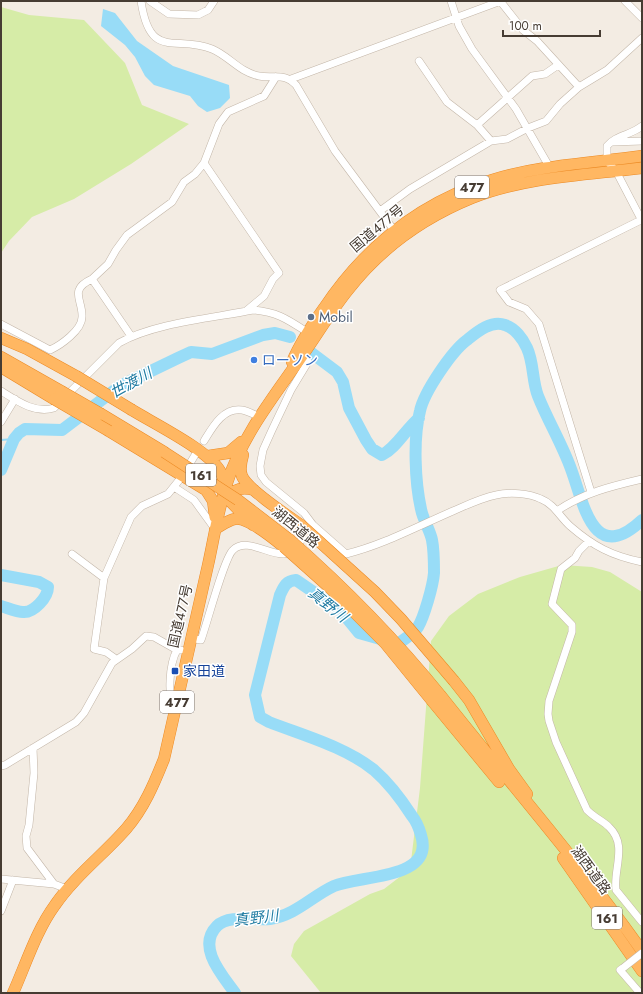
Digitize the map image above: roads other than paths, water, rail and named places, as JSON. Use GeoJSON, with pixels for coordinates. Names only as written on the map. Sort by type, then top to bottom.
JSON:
{"type":"FeatureCollection","features":[{"type":"Feature","properties":{"kind":"highway","name":"国道477号"},"geometry":{"type":"LineString","coordinates":[[299,353],[307,332],[346,277],[431,206],[467,189],[493,180],[550,168],[642,156]]}},
{"type":"Feature","properties":{"kind":"highway","name":"国道477号"},"geometry":{"type":"LineString","coordinates":[[13,993],[43,924],[67,889],[126,828],[152,789],[164,759],[175,713],[182,651],[190,638],[215,529],[237,455],[299,353],[353,283],[397,234],[417,226],[450,208],[498,190],[552,179],[642,168]]}},
{"type":"Feature","properties":{"kind":"highway"},"geometry":{"type":"LineString","coordinates":[[1,338],[27,349],[76,376],[208,456],[221,472],[225,494],[236,509],[253,525]]}},
{"type":"Feature","properties":{"kind":"highway","name":"湖西道路"},"geometry":{"type":"LineString","coordinates":[[1,357],[58,395],[101,414],[164,452],[238,500],[287,543]]}},
{"type":"Feature","properties":{"kind":"highway"},"geometry":{"type":"LineString","coordinates":[[1,367],[58,395],[109,431],[198,484],[208,492],[213,501],[215,529],[234,519],[253,525],[287,543],[385,643],[437,699],[573,865]]}},
{"type":"Feature","properties":{"kind":"highway"},"geometry":{"type":"LineString","coordinates":[[208,456],[223,455],[232,450],[254,428]]}},
{"type":"Feature","properties":{"kind":"highway"},"geometry":{"type":"LineString","coordinates":[[254,428],[240,464],[242,477],[254,490],[301,525],[375,592],[401,619],[454,681],[482,722],[509,769],[573,865]]}},
{"type":"Feature","properties":{"kind":"highway"},"geometry":{"type":"LineString","coordinates":[[198,484],[225,494],[239,488],[254,490]]}},
{"type":"Feature","properties":{"kind":"highway","name":"湖西道路"},"geometry":{"type":"LineString","coordinates":[[437,699],[514,789],[642,952]]}},
{"type":"Feature","properties":{"kind":"highway","name":"湖西道路"},"geometry":{"type":"LineString","coordinates":[[573,865],[642,971]]}},
{"type":"Feature","properties":{"kind":"street"},"geometry":{"type":"LineString","coordinates":[[141,1],[142,13],[148,27],[153,35],[161,41],[169,44],[202,45],[222,53],[242,70],[260,76],[291,79],[501,1],[523,30],[537,41],[558,66],[579,87]]}},
{"type":"Feature","properties":{"kind":"street"},"geometry":{"type":"LineString","coordinates":[[150,1],[169,14],[198,15],[208,10],[213,1]]}},
{"type":"Feature","properties":{"kind":"street"},"geometry":{"type":"LineString","coordinates":[[451,1],[459,26],[472,49],[509,98],[528,128],[550,168]]}},
{"type":"Feature","properties":{"kind":"street"},"geometry":{"type":"LineString","coordinates":[[625,1],[642,18]]}},
{"type":"Feature","properties":{"kind":"street"},"geometry":{"type":"LineString","coordinates":[[380,212],[410,189],[491,141],[507,139],[546,121],[560,104],[579,87],[607,70],[642,38]]}},
{"type":"Feature","properties":{"kind":"street"},"geometry":{"type":"LineString","coordinates":[[419,61],[447,102],[478,125],[491,141]]}},
{"type":"Feature","properties":{"kind":"street"},"geometry":{"type":"LineString","coordinates":[[478,125],[532,76],[545,74],[558,66]]}},
{"type":"Feature","properties":{"kind":"street"},"geometry":{"type":"LineString","coordinates":[[1,324],[50,350],[64,343],[80,323],[82,317],[77,299],[79,290],[108,264],[127,235],[172,202],[184,182],[195,174],[204,163],[219,124],[228,112],[264,96],[276,77]]}},
{"type":"Feature","properties":{"kind":"street"},"geometry":{"type":"LineString","coordinates":[[291,79],[335,151],[397,234]]}},
{"type":"Feature","properties":{"kind":"street"},"geometry":{"type":"LineString","coordinates":[[590,493],[539,324],[526,309],[509,302],[500,290],[642,220],[616,171],[608,161],[607,146],[620,136],[636,131],[642,126]]}},
{"type":"Feature","properties":{"kind":"street"},"geometry":{"type":"LineString","coordinates":[[612,142],[642,141]]}},
{"type":"Feature","properties":{"kind":"street"},"geometry":{"type":"LineString","coordinates":[[204,163],[279,273],[273,279],[264,296],[244,312]]}},
{"type":"Feature","properties":{"kind":"street"},"geometry":{"type":"LineString","coordinates":[[92,279],[131,336]]}},
{"type":"Feature","properties":{"kind":"street"},"geometry":{"type":"LineString","coordinates":[[1,391],[32,408],[45,411],[54,408],[119,343],[131,336],[152,329],[253,310],[284,316],[307,332]]}},
{"type":"Feature","properties":{"kind":"street"},"geometry":{"type":"LineString","coordinates":[[299,353],[308,362],[307,366],[291,390],[263,450],[260,466],[261,475],[266,482],[304,513],[313,525],[346,554],[418,526],[476,501],[497,494],[531,496],[541,499],[557,511],[570,525],[589,541],[617,557],[642,562]]}},
{"type":"Feature","properties":{"kind":"street"},"geometry":{"type":"LineString","coordinates":[[1,422],[15,399]]}},
{"type":"Feature","properties":{"kind":"street"},"geometry":{"type":"LineString","coordinates":[[204,441],[221,418],[231,411],[243,410],[260,417]]}},
{"type":"Feature","properties":{"kind":"street"},"geometry":{"type":"LineString","coordinates":[[185,471],[195,455]]}},
{"type":"Feature","properties":{"kind":"street"},"geometry":{"type":"LineString","coordinates":[[116,659],[106,652],[94,649],[104,578],[131,517],[142,506],[168,494],[180,479]]}},
{"type":"Feature","properties":{"kind":"street"},"geometry":{"type":"LineString","coordinates":[[557,511],[570,502],[590,493],[642,479]]}},
{"type":"Feature","properties":{"kind":"street"},"geometry":{"type":"LineString","coordinates":[[174,487],[194,500],[215,529]]}},
{"type":"Feature","properties":{"kind":"street"},"geometry":{"type":"LineString","coordinates":[[190,638],[202,640],[226,563],[232,550],[239,546],[247,546],[284,554],[292,550],[313,525]]}},
{"type":"Feature","properties":{"kind":"street"},"geometry":{"type":"LineString","coordinates":[[589,541],[579,551],[575,558],[561,569],[553,598],[552,604],[572,625],[572,632],[549,701],[548,721],[587,810],[595,819],[609,827],[616,838],[619,846],[616,890],[642,922]]}},
{"type":"Feature","properties":{"kind":"street"},"geometry":{"type":"LineString","coordinates":[[72,554],[104,578]]}},
{"type":"Feature","properties":{"kind":"street"},"geometry":{"type":"LineString","coordinates":[[1,766],[76,722],[84,713],[112,663],[132,649],[146,636],[154,637],[182,651]]}},
{"type":"Feature","properties":{"kind":"street"},"geometry":{"type":"LineString","coordinates":[[33,748],[34,773],[29,825],[26,836],[27,848],[54,884]]}},
{"type":"Feature","properties":{"kind":"street"},"geometry":{"type":"LineString","coordinates":[[1,878],[54,884],[67,889]]}},
{"type":"Feature","properties":{"kind":"street"},"geometry":{"type":"LineString","coordinates":[[1,911],[13,880]]}},
{"type":"Feature","properties":{"kind":"street"},"geometry":{"type":"LineString","coordinates":[[640,993],[620,970],[642,952]]}},
{"type":"Feature","properties":{"kind":"water"},"geometry":{"type":"Polygon","coordinates":[[[103,9],[115,13],[137,41],[173,66],[229,85],[230,98],[220,108],[207,112],[198,106],[190,96],[154,85],[145,76],[135,57],[125,45],[101,26],[103,9]]]}},
{"type":"Feature","properties":{"kind":"waterway","name":"真野川"},"geometry":{"type":"LineString","coordinates":[[235,993],[218,970],[210,952],[209,943],[211,934],[222,922],[235,919],[270,919],[288,914],[334,886],[346,882],[377,877],[406,868],[417,860],[422,850],[419,827],[404,803],[385,780],[363,762],[337,748],[269,722],[260,717],[255,695],[280,595],[284,587],[290,582],[296,580],[341,611],[359,633],[398,644],[418,627],[432,586],[434,573],[434,552],[430,532],[422,513],[417,486],[416,434],[420,411],[427,393],[439,372],[461,345],[489,325],[505,325],[509,326],[515,331],[527,348],[531,360],[538,396],[571,469],[586,513],[593,525],[601,533],[612,536],[625,532],[642,520]]}},
{"type":"Feature","properties":{"kind":"waterway","name":"世渡川"},"geometry":{"type":"LineString","coordinates":[[1,470],[14,439],[25,429],[62,430],[120,386],[191,352],[212,354],[263,335],[275,333],[290,337]]}},
{"type":"Feature","properties":{"kind":"waterway","name":"世渡川"},"geometry":{"type":"LineString","coordinates":[[309,351],[337,372],[343,382],[349,408],[372,449],[382,455],[387,452],[419,418]]}},
{"type":"Feature","properties":{"kind":"waterway"},"geometry":{"type":"LineString","coordinates":[[1,440],[14,439]]}},
{"type":"Feature","properties":{"kind":"waterway","name":"世渡川"},"geometry":{"type":"LineString","coordinates":[[1,575],[39,582],[48,587],[43,600],[32,610],[20,612],[1,606]]}},
{"type":"Feature","properties":{"kind":"place","name":"Mobil"},"geometry":{"type":"Point","coordinates":[311,317]}},
{"type":"Feature","properties":{"kind":"place","name":"ローソン"},"geometry":{"type":"Point","coordinates":[254,360]}},
{"type":"Feature","properties":{"kind":"place","name":"家田道"},"geometry":{"type":"Point","coordinates":[175,671]}}]}
